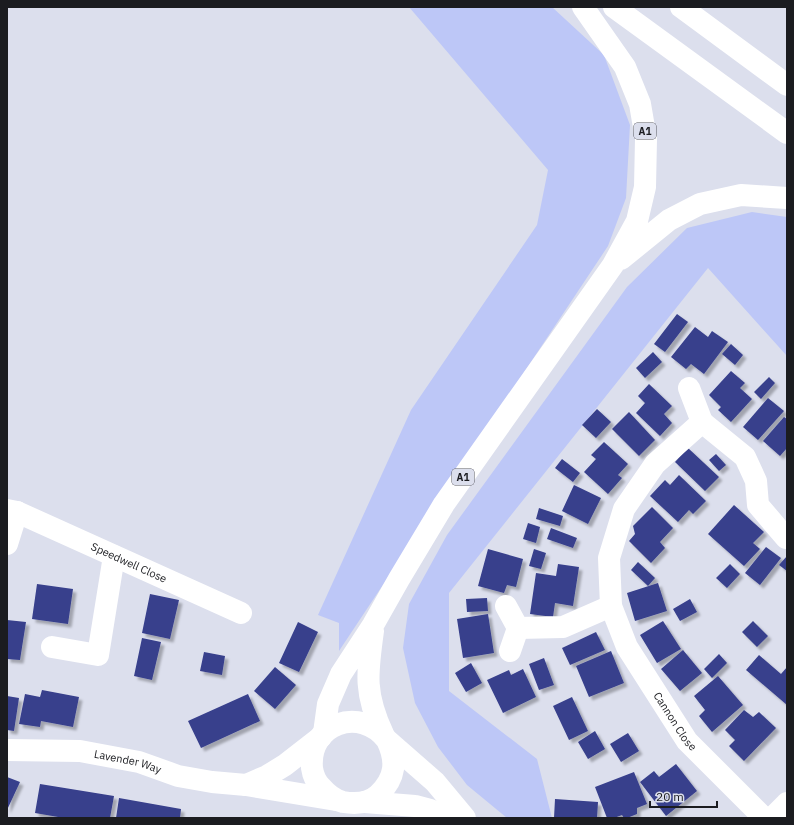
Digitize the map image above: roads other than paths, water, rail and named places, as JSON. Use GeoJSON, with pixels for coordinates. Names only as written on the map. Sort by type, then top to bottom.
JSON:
{"type":"FeatureCollection","features":[{"type":"Feature","properties":{"kind":"main road","name":"A1"},"geometry":{"type":"LineString","coordinates":[[323,734],[328,704],[341,674],[374,625],[399,579],[444,504],[613,265],[637,221],[645,187],[646,139],[640,104],[625,67],[583,7]]}},
{"type":"Feature","properties":{"kind":"main road"},"geometry":{"type":"LineString","coordinates":[[614,7],[787,132]]}},
{"type":"Feature","properties":{"kind":"main road"},"geometry":{"type":"LineString","coordinates":[[681,7],[787,85]]}},
{"type":"Feature","properties":{"kind":"main road","name":"A1"},"geometry":{"type":"LineString","coordinates":[[613,265],[669,220],[700,204],[741,195],[787,198]]}},
{"type":"Feature","properties":{"kind":"main road"},"geometry":{"type":"LineString","coordinates":[[689,388],[702,422],[745,457],[756,481],[758,505],[786,538]]}},
{"type":"Feature","properties":{"kind":"main road","name":"Cannon Close"},"geometry":{"type":"LineString","coordinates":[[702,422],[655,464],[624,509],[609,558],[611,606],[626,647],[687,741],[764,818]]}},
{"type":"Feature","properties":{"kind":"main road"},"geometry":{"type":"LineString","coordinates":[[7,544],[12,511]]}},
{"type":"Feature","properties":{"kind":"main road","name":"Speedwell Close"},"geometry":{"type":"LineString","coordinates":[[12,511],[241,613]]}},
{"type":"Feature","properties":{"kind":"main road"},"geometry":{"type":"LineString","coordinates":[[52,647],[98,655],[114,556]]}},
{"type":"Feature","properties":{"kind":"main road"},"geometry":{"type":"LineString","coordinates":[[506,606],[518,628],[510,651]]}},
{"type":"Feature","properties":{"kind":"main road"},"geometry":{"type":"LineString","coordinates":[[518,628],[563,627],[611,606]]}},
{"type":"Feature","properties":{"kind":"main road","name":"A1"},"geometry":{"type":"LineString","coordinates":[[374,625],[368,670],[368,687],[376,719],[385,737]]}},
{"type":"Feature","properties":{"kind":"main road"},"geometry":{"type":"LineString","coordinates":[[448,818],[430,810],[415,806],[364,802],[352,803],[339,801],[327,795],[318,785],[313,773],[312,760],[315,747],[323,734],[335,725],[347,722],[360,722],[373,726],[435,782],[465,818]]}},
{"type":"Feature","properties":{"kind":"main road","name":"Lavender Way"},"geometry":{"type":"LineString","coordinates":[[246,784],[267,776],[285,765],[323,734]]}},
{"type":"Feature","properties":{"kind":"main road"},"geometry":{"type":"LineString","coordinates":[[364,802],[376,796],[385,788],[392,776],[394,764],[392,751],[385,737]]}},
{"type":"Feature","properties":{"kind":"main road","name":"Lavender Way"},"geometry":{"type":"LineString","coordinates":[[7,750],[80,751],[139,762],[178,776],[212,782],[246,784],[339,801]]}},
{"type":"Feature","properties":{"kind":"main road"},"geometry":{"type":"LineString","coordinates":[[772,818],[787,803]]}}]}
